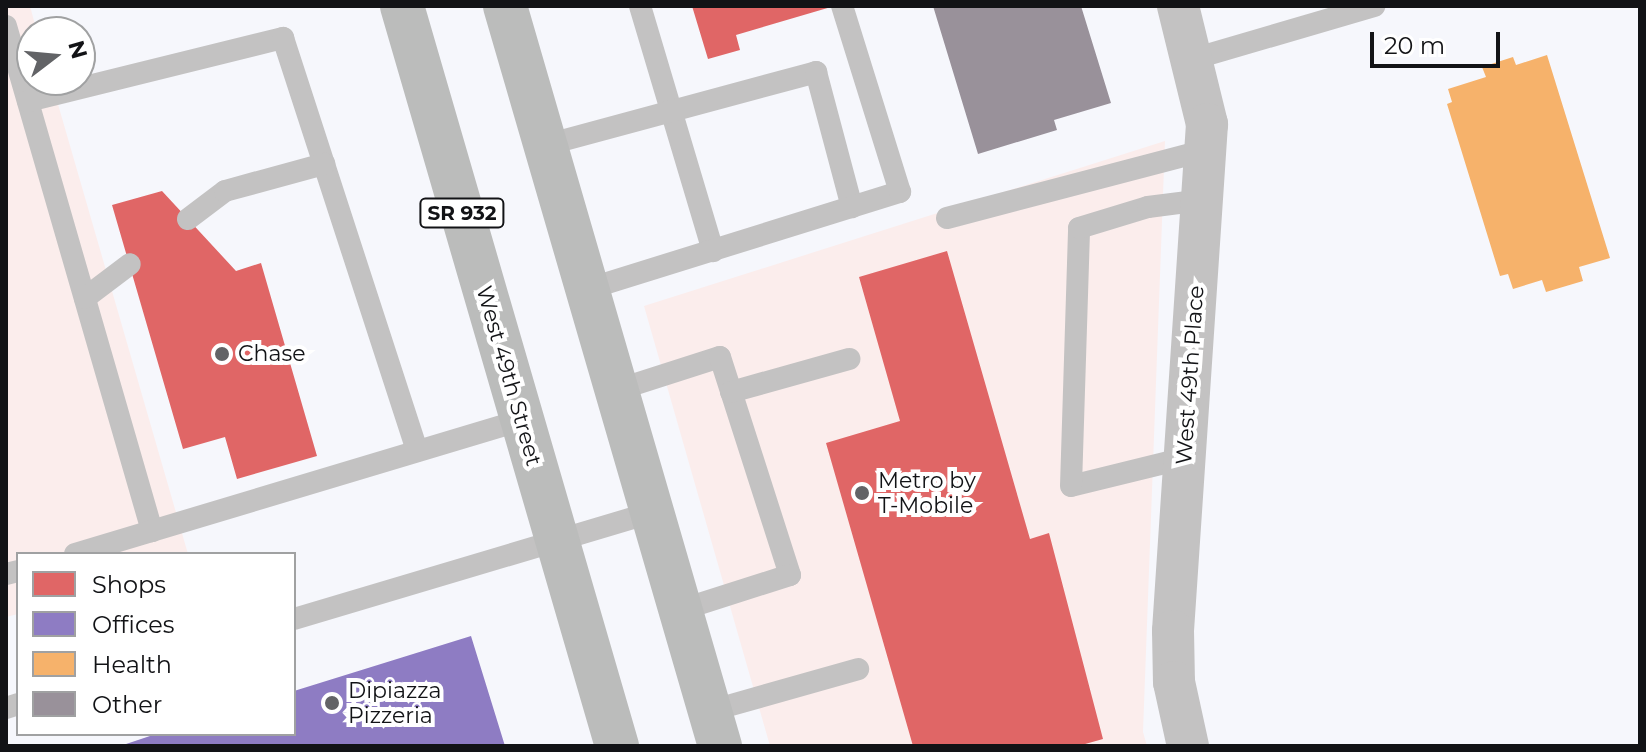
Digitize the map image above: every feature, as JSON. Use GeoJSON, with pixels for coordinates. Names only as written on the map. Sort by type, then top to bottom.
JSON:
{"type":"FeatureCollection","features":[{"type":"Feature","properties":{"kind":"main road","name":"West 49th Street"},"geometry":{"type":"LineString","coordinates":[[402,6],[617,746]]}},
{"type":"Feature","properties":{"kind":"main road"},"geometry":{"type":"LineString","coordinates":[[505,6],[715,729]]}},
{"type":"Feature","properties":{"kind":"street","name":"West 49th Place"},"geometry":{"type":"LineString","coordinates":[[1178,6],[1204,102],[1206,150],[1172,657],[1188,746]]}},
{"type":"Feature","properties":{"kind":"lane"},"geometry":{"type":"LineString","coordinates":[[640,6],[713,251]]}},
{"type":"Feature","properties":{"kind":"lane"},"geometry":{"type":"LineString","coordinates":[[588,289],[900,192],[842,6]]}},
{"type":"Feature","properties":{"kind":"lane"},"geometry":{"type":"LineString","coordinates":[[1193,59],[1374,6]]}},
{"type":"Feature","properties":{"kind":"lane"},"geometry":{"type":"LineString","coordinates":[[6,26],[152,531]]}},
{"type":"Feature","properties":{"kind":"lane"},"geometry":{"type":"LineString","coordinates":[[28,101],[283,38],[417,451]]}},
{"type":"Feature","properties":{"kind":"lane"},"geometry":{"type":"LineString","coordinates":[[546,145],[816,72],[852,207]]}},
{"type":"Feature","properties":{"kind":"lane"},"geometry":{"type":"LineString","coordinates":[[947,218],[1206,150]]}},
{"type":"Feature","properties":{"kind":"lane"},"geometry":{"type":"LineString","coordinates":[[188,219],[225,191],[324,164]]}},
{"type":"Feature","properties":{"kind":"lane"},"geometry":{"type":"LineString","coordinates":[[1185,458],[1071,486],[1079,228],[1148,207],[1202,200]]}},
{"type":"Feature","properties":{"kind":"lane"},"geometry":{"type":"LineString","coordinates":[[85,298],[130,264]]}},
{"type":"Feature","properties":{"kind":"lane"},"geometry":{"type":"LineString","coordinates":[[617,390],[720,357],[790,575],[680,610]]}},
{"type":"Feature","properties":{"kind":"lane"},"geometry":{"type":"LineString","coordinates":[[731,392],[849,359]]}},
{"type":"Feature","properties":{"kind":"lane"},"geometry":{"type":"LineString","coordinates":[[82,552],[522,420]]}},
{"type":"Feature","properties":{"kind":"lane"},"geometry":{"type":"LineString","coordinates":[[296,618],[652,512]]}},
{"type":"Feature","properties":{"kind":"lane"},"geometry":{"type":"LineString","coordinates":[[715,729],[858,669]]}},
{"type":"Feature","properties":{"kind":"shaded area"},"geometry":{"type":"Polygon","coordinates":[[[6,6],[30,6],[33,16],[16,16],[16,96],[56,96],[187,552],[16,552],[16,614],[6,617],[6,6]]]}},
{"type":"Feature","properties":{"kind":"shaded area"},"geometry":{"type":"Polygon","coordinates":[[[1165,141],[1143,732],[1147,746],[770,746],[644,306],[1165,141]]]}},
{"type":"Feature","properties":{"kind":"building: Shops"},"geometry":{"type":"Polygon","coordinates":[[[692,6],[831,7],[736,35],[740,50],[708,59],[692,6]]]}},
{"type":"Feature","properties":{"kind":"building: Shops","name":"Chase"},"geometry":{"type":"Polygon","coordinates":[[[162,191],[236,271],[261,263],[317,456],[237,479],[225,437],[183,449],[112,205],[162,191]]]}},
{"type":"Feature","properties":{"kind":"building: Shops"},"geometry":{"type":"Polygon","coordinates":[[[947,251],[1030,539],[1049,533],[1103,739],[1078,746],[913,746],[826,443],[900,421],[859,277],[947,251]]]}},
{"type":"Feature","properties":{"kind":"building: Offices"},"geometry":{"type":"Polygon","coordinates":[[[471,636],[505,746],[120,746],[150,736],[296,736],[296,690],[471,636]]]}},
{"type":"Feature","properties":{"kind":"building: Health"},"geometry":{"type":"Polygon","coordinates":[[[1547,55],[1610,258],[1579,267],[1583,281],[1546,292],[1542,280],[1513,289],[1508,274],[1500,276],[1447,104],[1452,102],[1448,89],[1486,77],[1482,67],[1513,57],[1516,65],[1547,55]]]}},
{"type":"Feature","properties":{"kind":"building: Other"},"geometry":{"type":"Polygon","coordinates":[[[933,6],[1081,6],[1111,103],[1054,120],[1057,130],[978,154],[933,6]]]}},
{"type":"Feature","properties":{"kind":"place","name":"Chase"},"geometry":{"type":"Point","coordinates":[222,354]}},
{"type":"Feature","properties":{"kind":"place","name":"Metro by T-Mobile"},"geometry":{"type":"Point","coordinates":[862,493]}},
{"type":"Feature","properties":{"kind":"place","name":"Dipiazza Pizzeria"},"geometry":{"type":"Point","coordinates":[332,703]}}]}
